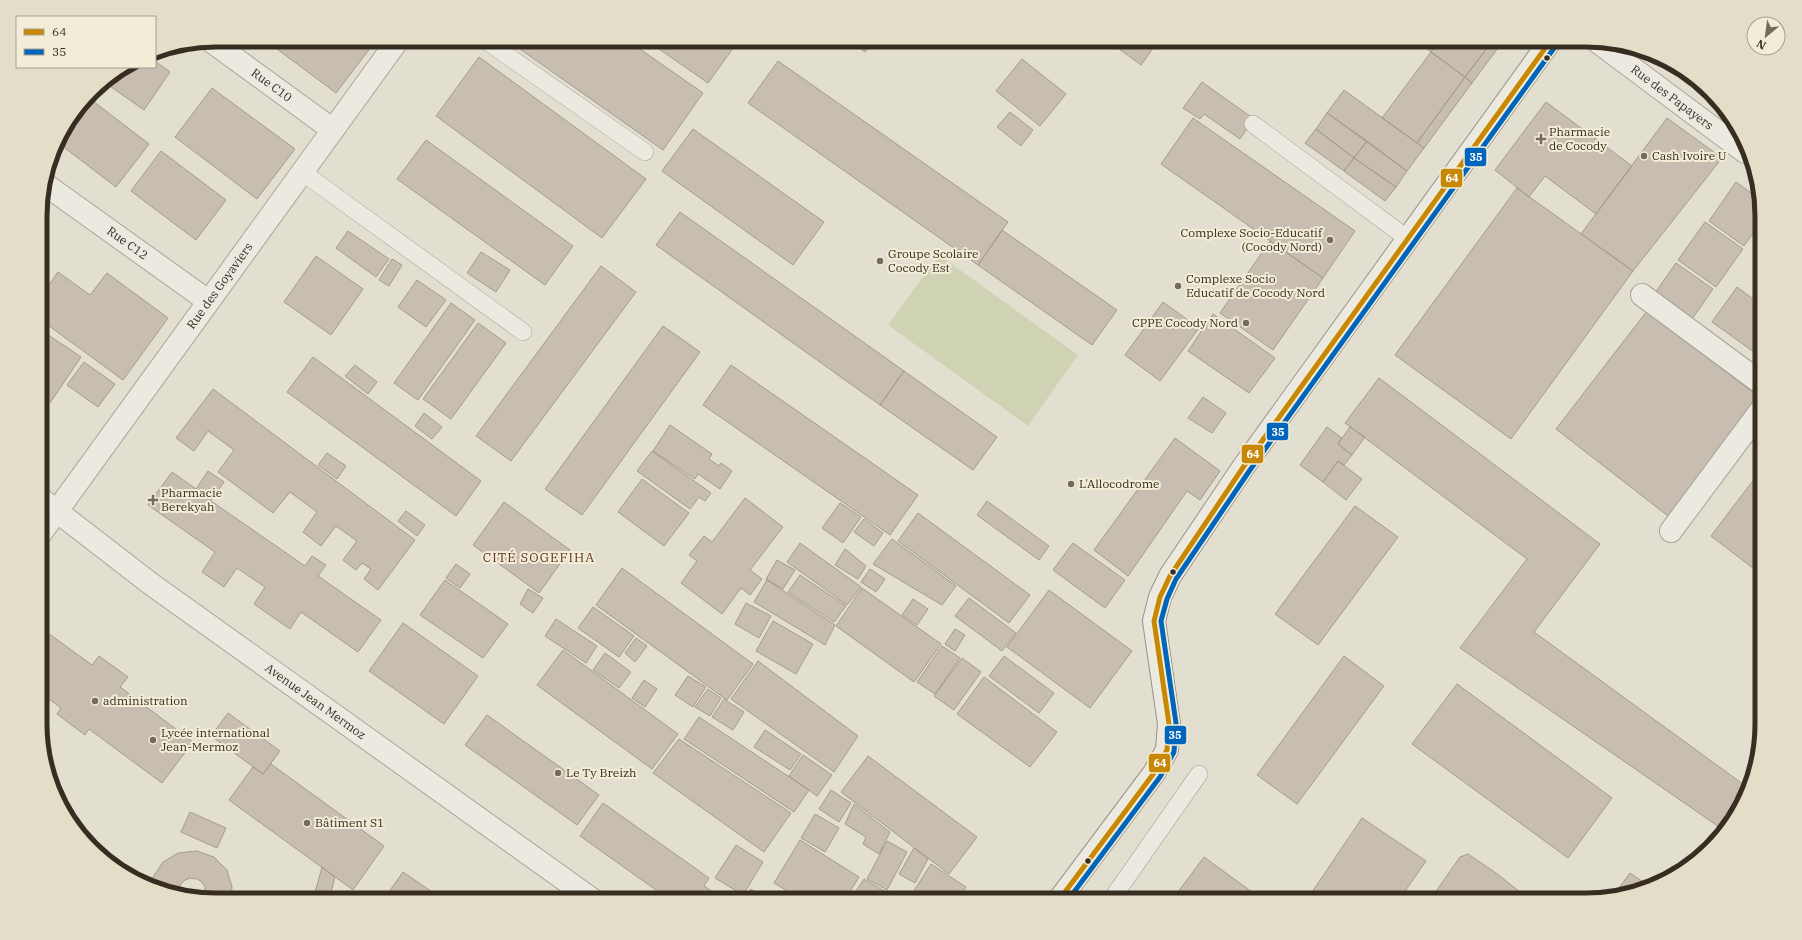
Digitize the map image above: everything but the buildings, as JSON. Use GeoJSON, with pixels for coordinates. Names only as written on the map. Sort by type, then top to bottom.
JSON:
{"type":"FeatureCollection","features":[{"type":"Feature","properties":{"kind":"street","name":"Rue C10"},"geometry":{"type":"LineString","coordinates":[[219,47],[333,130]]}},
{"type":"Feature","properties":{"kind":"street","name":"Rue des Goyaviers"},"geometry":{"type":"LineString","coordinates":[[49,505],[208,301],[393,47]]}},
{"type":"Feature","properties":{"kind":"street"},"geometry":{"type":"LineString","coordinates":[[1064,893],[1154,773],[1167,750],[1169,724],[1154,621],[1160,597],[1170,576],[1244,466],[1547,47]]}},
{"type":"Feature","properties":{"kind":"street","name":"Rue des Papayers"},"geometry":{"type":"LineString","coordinates":[[1605,48],[1741,149]]}},
{"type":"Feature","properties":{"kind":"street","name":"Rue C12"},"geometry":{"type":"LineString","coordinates":[[49,187],[208,301]]}},
{"type":"Feature","properties":{"kind":"street"},"geometry":{"type":"LineString","coordinates":[[1642,295],[1755,379]]}},
{"type":"Feature","properties":{"kind":"street"},"geometry":{"type":"LineString","coordinates":[[1671,531],[1755,418]]}},
{"type":"Feature","properties":{"kind":"street","name":"Avenue Jean Mermoz"},"geometry":{"type":"LineString","coordinates":[[49,505],[150,584],[583,893]]}},
{"type":"Feature","properties":{"kind":"lane"},"geometry":{"type":"LineString","coordinates":[[495,47],[645,152]]}},
{"type":"Feature","properties":{"kind":"lane"},"geometry":{"type":"LineString","coordinates":[[1253,124],[1408,239]]}},
{"type":"Feature","properties":{"kind":"lane"},"geometry":{"type":"LineString","coordinates":[[302,172],[523,332]]}},
{"type":"Feature","properties":{"kind":"lane"},"geometry":{"type":"LineString","coordinates":[[1116,893],[1199,774]]}},
{"type":"Feature","properties":{"kind":"green space"},"geometry":{"type":"Polygon","coordinates":[[[939,255],[1078,355],[1028,426],[888,325],[939,255]]]}},
{"type":"Feature","properties":{"kind":"transit line","name":"64"},"geometry":{"type":"LineString","coordinates":[[1064,893],[1154,773],[1167,750],[1169,724],[1154,621],[1160,597],[1170,576],[1244,466],[1546,47]]}},
{"type":"Feature","properties":{"kind":"transit line","name":"35"},"geometry":{"type":"LineString","coordinates":[[1073,893],[1160,777],[1174,752],[1176,723],[1161,621],[1167,599],[1176,579],[1250,470],[1555,47]]}},
{"type":"Feature","properties":{"kind":"place","name":"Pharmacie de Cocody"},"geometry":{"type":"Point","coordinates":[1541,139]}},
{"type":"Feature","properties":{"kind":"place","name":"Cash Ivoire U"},"geometry":{"type":"Point","coordinates":[1644,156]}},
{"type":"Feature","properties":{"kind":"place","name":"Complexe Socio-Educatif (Cocody Nord)"},"geometry":{"type":"Point","coordinates":[1330,240]}},
{"type":"Feature","properties":{"kind":"place","name":"Groupe Scolaire Cocody Est"},"geometry":{"type":"Point","coordinates":[880,261]}},
{"type":"Feature","properties":{"kind":"place","name":"Complexe Socio Educatif de Cocody Nord"},"geometry":{"type":"Point","coordinates":[1178,286]}},
{"type":"Feature","properties":{"kind":"place","name":"CPPE Cocody Nord"},"geometry":{"type":"Point","coordinates":[1246,323]}},
{"type":"Feature","properties":{"kind":"place","name":"L'Allocodrome"},"geometry":{"type":"Point","coordinates":[1071,484]}},
{"type":"Feature","properties":{"kind":"place","name":"Pharmacie Berekyah"},"geometry":{"type":"Point","coordinates":[153,500]}},
{"type":"Feature","properties":{"kind":"place","name":"administration"},"geometry":{"type":"Point","coordinates":[95,701]}},
{"type":"Feature","properties":{"kind":"place","name":"Lycée international Jean-Mermoz"},"geometry":{"type":"Point","coordinates":[153,740]}},
{"type":"Feature","properties":{"kind":"place","name":"Le Ty Breizh"},"geometry":{"type":"Point","coordinates":[558,773]}},
{"type":"Feature","properties":{"kind":"place","name":"Bâtiment S1"},"geometry":{"type":"Point","coordinates":[307,823]}},
{"type":"Feature","properties":{"kind":"district","name":"CITÉ SOGEFIHA"},"geometry":{"type":"Point","coordinates":[539,557]}}]}
